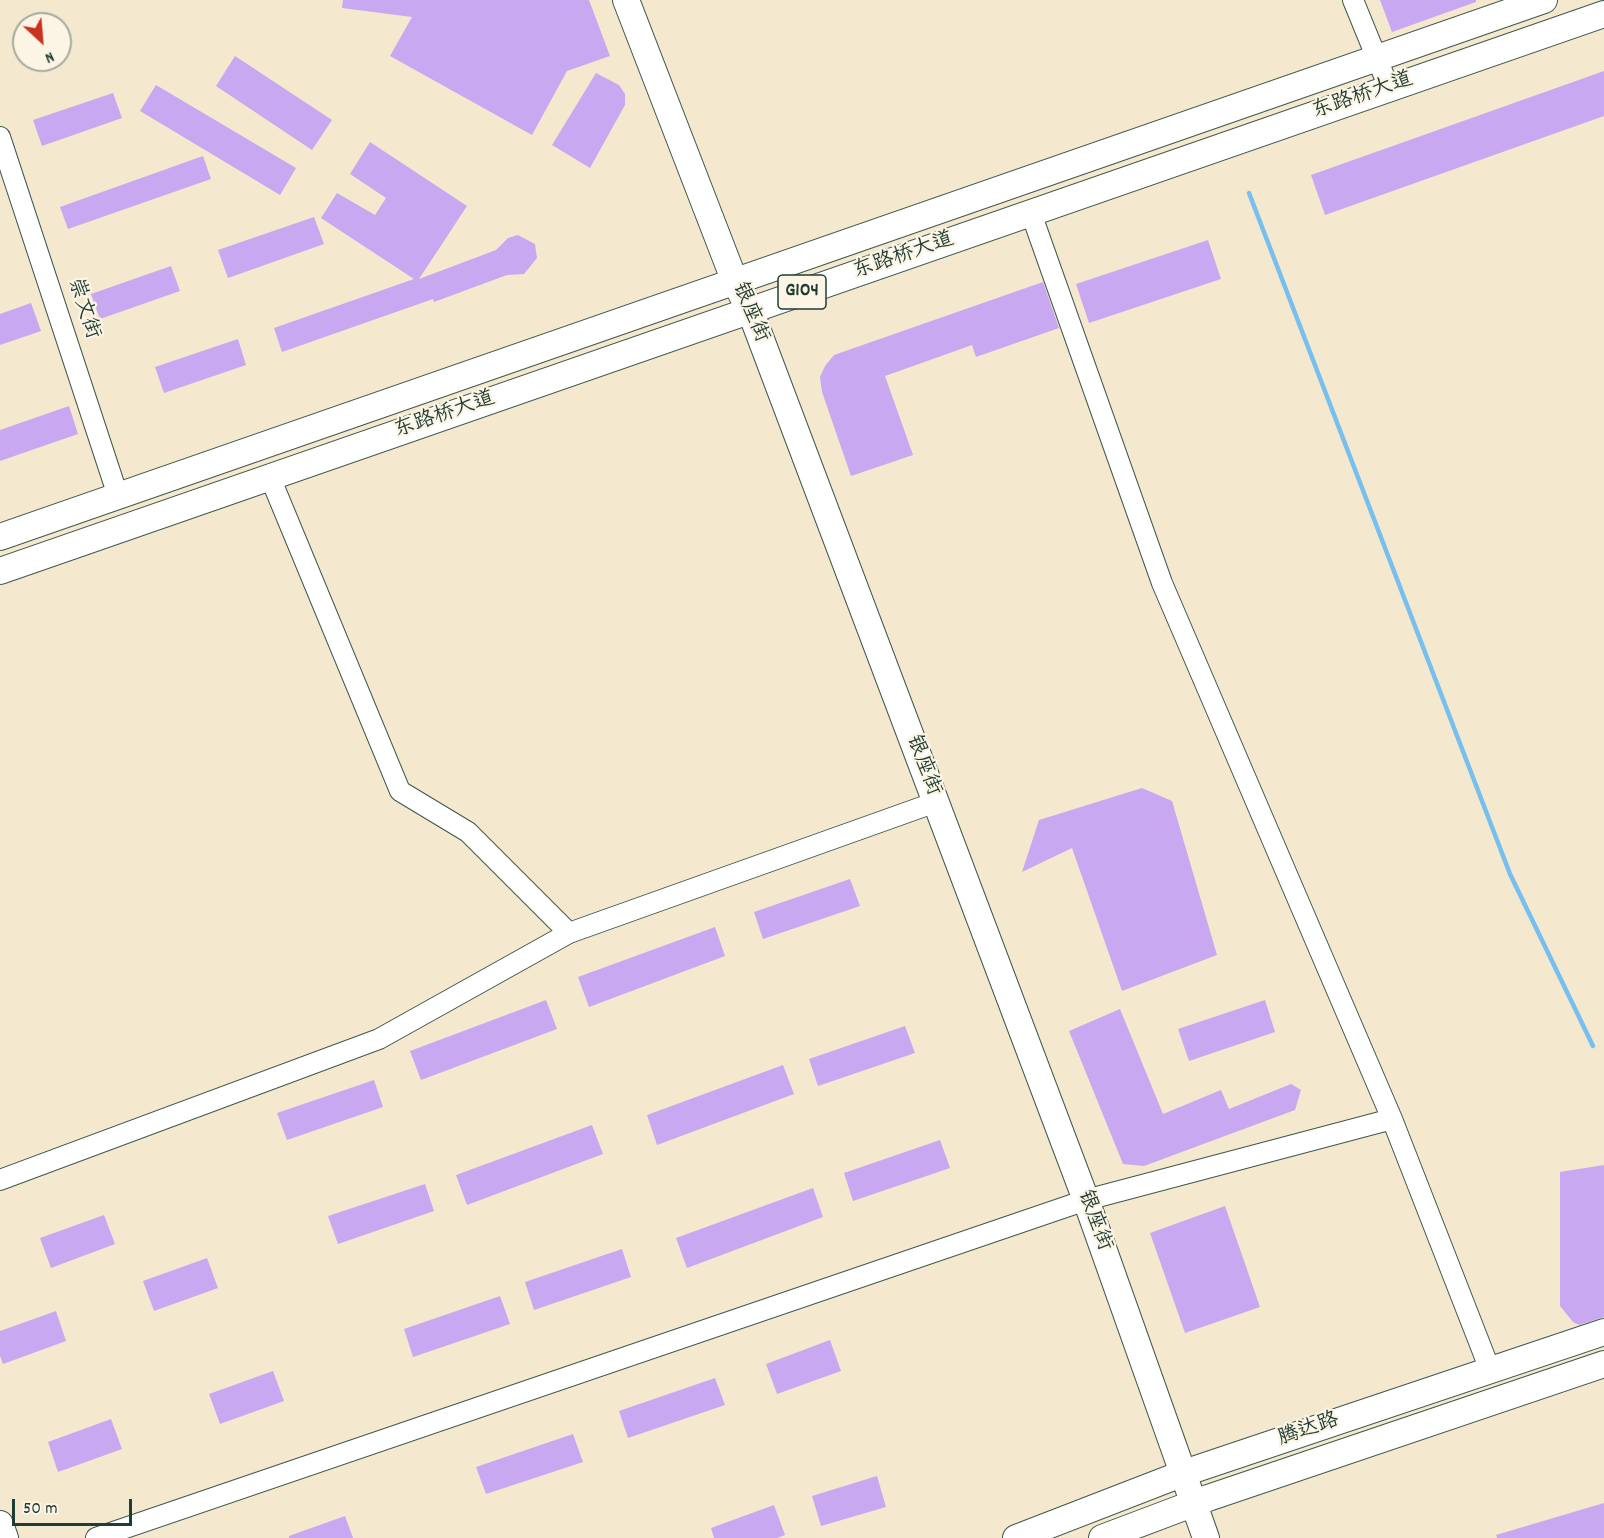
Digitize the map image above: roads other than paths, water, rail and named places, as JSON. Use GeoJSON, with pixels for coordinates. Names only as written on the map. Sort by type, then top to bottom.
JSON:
{"type":"FeatureCollection","features":[{"type":"Feature","properties":{"kind":"main road","name":"银座街"},"geometry":{"type":"LineString","coordinates":[[626,0],[756,308],[936,802],[1094,1198]]}},
{"type":"Feature","properties":{"kind":"main road"},"geometry":{"type":"LineString","coordinates":[[642,0],[743,279]]}},
{"type":"Feature","properties":{"kind":"main road","name":"东路桥大道"},"geometry":{"type":"LineString","coordinates":[[0,537],[1544,0]]}},
{"type":"Feature","properties":{"kind":"main road","name":"东路桥大道"},"geometry":{"type":"LineString","coordinates":[[0,571],[1604,14]]}},
{"type":"Feature","properties":{"kind":"main road"},"geometry":{"type":"LineString","coordinates":[[756,308],[1094,1198],[1201,1500],[1223,1538]]}},
{"type":"Feature","properties":{"kind":"main road","name":"腾达路"},"geometry":{"type":"LineString","coordinates":[[1016,1538],[1191,1471],[1604,1332]]}},
{"type":"Feature","properties":{"kind":"main road","name":"腾达路"},"geometry":{"type":"LineString","coordinates":[[1102,1538],[1201,1500],[1604,1364]]}},
{"type":"Feature","properties":{"kind":"main road"},"geometry":{"type":"LineString","coordinates":[[1201,1500],[1206,1538]]}},
{"type":"Feature","properties":{"kind":"main road"},"geometry":{"type":"LineString","coordinates":[[0,1524],[5,1538]]}},
{"type":"Feature","properties":{"kind":"street"},"geometry":{"type":"LineString","coordinates":[[1353,0],[1389,88]]}},
{"type":"Feature","properties":{"kind":"street","name":"崇文街"},"geometry":{"type":"LineString","coordinates":[[0,137],[118,496]]}},
{"type":"Feature","properties":{"kind":"street"},"geometry":{"type":"LineString","coordinates":[[1031,213],[1162,583],[1392,1119],[1490,1370]]}},
{"type":"Feature","properties":{"kind":"street"},"geometry":{"type":"LineString","coordinates":[[270,477],[400,791],[468,832],[569,933]]}},
{"type":"Feature","properties":{"kind":"street"},"geometry":{"type":"LineString","coordinates":[[0,1180],[379,1039],[569,933],[936,802]]}},
{"type":"Feature","properties":{"kind":"street"},"geometry":{"type":"LineString","coordinates":[[96,1538],[1094,1198],[1392,1119]]}},
{"type":"Feature","properties":{"kind":"waterway"},"geometry":{"type":"LineString","coordinates":[[1249,193],[1510,874],[1593,1046]]}}]}
